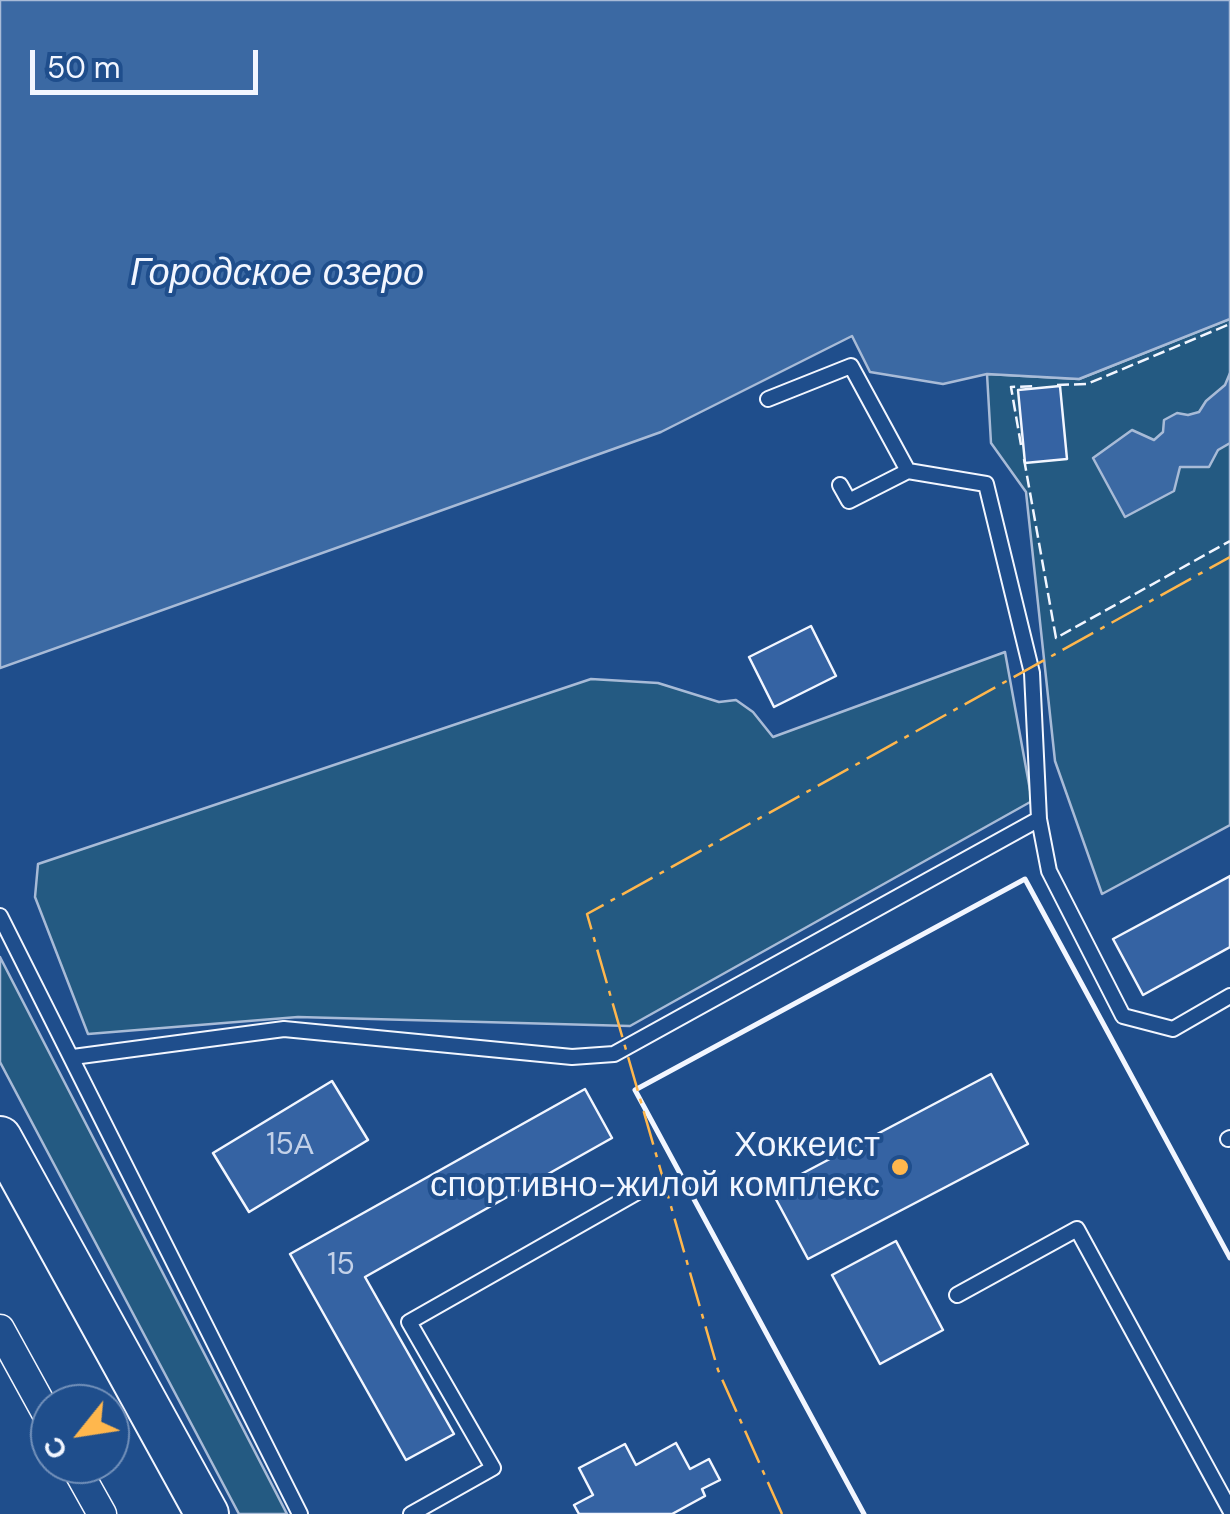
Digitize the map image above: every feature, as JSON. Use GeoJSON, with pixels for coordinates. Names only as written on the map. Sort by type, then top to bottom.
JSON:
{"type":"FeatureCollection","features":[{"type":"Feature","properties":{"kind":"main road"},"geometry":{"type":"LineString","coordinates":[[0,1138],[206,1514]]}},
{"type":"Feature","properties":{"kind":"street"},"geometry":{"type":"LineString","coordinates":[[0,1330],[30,1384]]}},
{"type":"Feature","properties":{"kind":"street"},"geometry":{"type":"LineString","coordinates":[[85,1484],[102,1514]]}},
{"type":"Feature","properties":{"kind":"lane"},"geometry":{"type":"LineString","coordinates":[[768,400],[851,366],[908,471]]}},
{"type":"Feature","properties":{"kind":"lane"},"geometry":{"type":"LineString","coordinates":[[840,484],[848,501],[908,471],[986,484],[1032,673],[1039,820],[1049,871],[1123,1016],[1174,1029],[1230,996]]}},
{"type":"Feature","properties":{"kind":"lane"},"geometry":{"type":"LineString","coordinates":[[73,1057],[284,1029],[572,1057],[614,1054],[1039,820]]}},
{"type":"Feature","properties":{"kind":"lane"},"geometry":{"type":"LineString","coordinates":[[0,916],[300,1514]]}},
{"type":"Feature","properties":{"kind":"lane"},"geometry":{"type":"LineString","coordinates":[[411,1514],[492,1468],[410,1322],[643,1189]]}},
{"type":"Feature","properties":{"kind":"lane"},"geometry":{"type":"LineString","coordinates":[[957,1295],[1077,1229],[1230,1510]]}},
{"type":"Feature","properties":{"kind":"shaded area"},"geometry":{"type":"Polygon","coordinates":[[[1230,319],[1230,825],[1102,894],[1055,761],[1026,492],[991,443],[987,374],[1079,379],[1230,319]]]}},
{"type":"Feature","properties":{"kind":"shaded area"},"geometry":{"type":"Polygon","coordinates":[[[1005,652],[1032,801],[630,1026],[298,1017],[88,1034],[35,897],[38,864],[591,679],[658,683],[719,702],[736,700],[753,712],[773,737],[1005,652]]]}},
{"type":"Feature","properties":{"kind":"shaded area"},"geometry":{"type":"Polygon","coordinates":[[[0,957],[287,1514],[239,1514],[0,1062],[0,957]]]}},
{"type":"Feature","properties":{"kind":"water","name":"Городское озеро"},"geometry":{"type":"Polygon","coordinates":[[[0,0],[1230,0],[1230,319],[1079,379],[987,374],[943,384],[870,372],[852,336],[661,432],[0,668],[0,0]]]}},
{"type":"Feature","properties":{"kind":"water"},"geometry":{"type":"Polygon","coordinates":[[[1230,373],[1230,443],[1218,450],[1209,467],[1180,467],[1174,491],[1125,517],[1093,458],[1132,430],[1154,440],[1163,432],[1164,420],[1177,413],[1199,412],[1225,385],[1230,373]]]}},
{"type":"Feature","properties":{"kind":"building"},"geometry":{"type":"Polygon","coordinates":[[[1060,386],[1067,459],[1025,463],[1018,390],[1060,386]]]}},
{"type":"Feature","properties":{"kind":"building"},"geometry":{"type":"Polygon","coordinates":[[[811,626],[836,676],[774,707],[749,657],[811,626]]]}},
{"type":"Feature","properties":{"kind":"building"},"geometry":{"type":"Polygon","coordinates":[[[1230,876],[1230,947],[1143,995],[1113,939],[1230,876]]]}},
{"type":"Feature","properties":{"kind":"building","name":"Хоккеист спортивно-жилой комплекс"},"geometry":{"type":"Polygon","coordinates":[[[991,1074],[1028,1144],[808,1259],[771,1190],[991,1074]]]}},
{"type":"Feature","properties":{"kind":"building"},"geometry":{"type":"Polygon","coordinates":[[[332,1081],[368,1140],[249,1212],[213,1153],[332,1081]]]}},
{"type":"Feature","properties":{"kind":"building"},"geometry":{"type":"Polygon","coordinates":[[[585,1089],[612,1138],[365,1277],[454,1434],[406,1460],[290,1254],[585,1089]]]}},
{"type":"Feature","properties":{"kind":"building"},"geometry":{"type":"Polygon","coordinates":[[[896,1241],[943,1330],[880,1364],[832,1275],[896,1241]]]}},
{"type":"Feature","properties":{"kind":"building"},"geometry":{"type":"Polygon","coordinates":[[[676,1443],[690,1469],[709,1459],[720,1480],[702,1489],[705,1496],[672,1514],[579,1514],[574,1505],[593,1495],[579,1468],[625,1444],[636,1465],[676,1443]]]}},
{"type":"Feature","properties":{"kind":"fence"},"geometry":{"type":"LineString","coordinates":[[1057,385],[1087,384],[1230,324]]}},
{"type":"Feature","properties":{"kind":"fence"},"geometry":{"type":"LineString","coordinates":[[1021,445],[1011,387],[1037,386]]}},
{"type":"Feature","properties":{"kind":"fence"},"geometry":{"type":"LineString","coordinates":[[1024,459],[1056,638],[1230,541]]}},
{"type":"Feature","properties":{"kind":"wall"},"geometry":{"type":"LineString","coordinates":[[864,1514],[635,1090],[1025,879],[1230,1258]]}},
{"type":"Feature","properties":{"kind":"power"},"geometry":{"type":"LineString","coordinates":[[782,1514],[718,1370],[587,914],[1230,557]]}},
{"type":"Feature","properties":{"kind":"place","name":"Хоккеист спортивно-жилой комплекс"},"geometry":{"type":"Point","coordinates":[900,1167]}}]}
